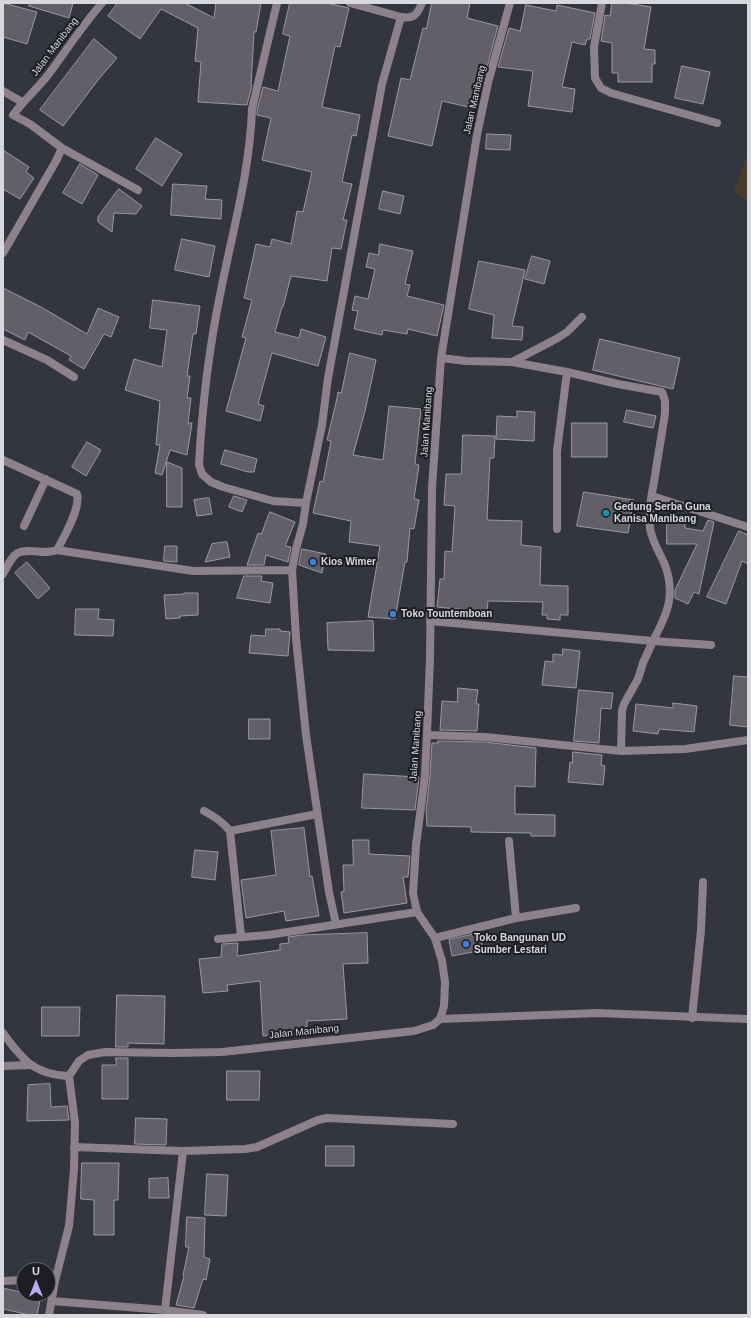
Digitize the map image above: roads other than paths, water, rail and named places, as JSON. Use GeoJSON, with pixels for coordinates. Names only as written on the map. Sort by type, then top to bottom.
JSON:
{"type":"FeatureCollection","features":[{"type":"Feature","properties":{"kind":"street","name":"Jalan Manibang"},"geometry":{"type":"LineString","coordinates":[[22,102],[41,83],[60,60],[82,26],[102,3]]}},
{"type":"Feature","properties":{"kind":"street"},"geometry":{"type":"LineString","coordinates":[[277,3],[252,109],[251,126],[238,210],[210,344],[203,397],[199,465],[202,474],[211,482],[224,487],[273,501],[288,503],[306,502]]}},
{"type":"Feature","properties":{"kind":"street"},"geometry":{"type":"LineString","coordinates":[[350,3],[409,19],[415,16],[422,3]]}},
{"type":"Feature","properties":{"kind":"street","name":"Jalan Manibang"},"geometry":{"type":"LineString","coordinates":[[69,1076],[79,1061],[88,1055],[105,1052],[222,1052],[414,1031],[434,1025],[440,1019],[444,1006],[445,982],[442,961],[435,938],[416,912],[413,893],[414,870],[425,776],[427,735],[430,658],[432,488],[441,358],[477,135],[488,82],[510,3]]}},
{"type":"Feature","properties":{"kind":"street"},"geometry":{"type":"LineString","coordinates":[[602,3],[594,47],[595,78],[601,88],[611,93],[717,123]]}},
{"type":"Feature","properties":{"kind":"street"},"geometry":{"type":"LineString","coordinates":[[336,924],[329,892],[306,735],[296,638],[292,570],[303,524],[306,502],[322,425],[328,378],[382,84],[401,18]]}},
{"type":"Feature","properties":{"kind":"street"},"geometry":{"type":"LineString","coordinates":[[3,91],[22,102],[14,115],[30,124],[62,148],[138,190]]}},
{"type":"Feature","properties":{"kind":"street"},"geometry":{"type":"LineString","coordinates":[[3,253],[62,148]]}},
{"type":"Feature","properties":{"kind":"street"},"geometry":{"type":"LineString","coordinates":[[512,362],[567,332],[582,317]]}},
{"type":"Feature","properties":{"kind":"street"},"geometry":{"type":"LineString","coordinates":[[3,340],[47,360],[74,377]]}},
{"type":"Feature","properties":{"kind":"street"},"geometry":{"type":"LineString","coordinates":[[441,358],[512,362],[662,392],[665,401],[665,413],[652,496],[650,529],[664,565],[670,589],[670,601],[666,615],[643,663],[638,679],[624,704],[622,711],[621,751]]}},
{"type":"Feature","properties":{"kind":"street"},"geometry":{"type":"LineString","coordinates":[[557,529],[557,451],[567,372]]}},
{"type":"Feature","properties":{"kind":"street"},"geometry":{"type":"LineString","coordinates":[[3,460],[77,494],[78,498],[74,514],[57,550]]}},
{"type":"Feature","properties":{"kind":"street"},"geometry":{"type":"LineString","coordinates":[[24,526],[46,479]]}},
{"type":"Feature","properties":{"kind":"street"},"geometry":{"type":"LineString","coordinates":[[652,496],[748,527]]}},
{"type":"Feature","properties":{"kind":"street"},"geometry":{"type":"LineString","coordinates":[[3,574],[13,557],[20,551],[28,550],[53,552],[57,550],[193,571],[292,570]]}},
{"type":"Feature","properties":{"kind":"street"},"geometry":{"type":"LineString","coordinates":[[430,621],[711,645]]}},
{"type":"Feature","properties":{"kind":"street"},"geometry":{"type":"LineString","coordinates":[[427,735],[486,736],[621,751],[685,749],[748,740]]}},
{"type":"Feature","properties":{"kind":"street"},"geometry":{"type":"LineString","coordinates":[[204,811],[224,823],[230,831],[241,936]]}},
{"type":"Feature","properties":{"kind":"street"},"geometry":{"type":"LineString","coordinates":[[230,831],[317,814]]}},
{"type":"Feature","properties":{"kind":"street"},"geometry":{"type":"LineString","coordinates":[[509,841],[516,918]]}},
{"type":"Feature","properties":{"kind":"street"},"geometry":{"type":"LineString","coordinates":[[692,1018],[703,882]]}},
{"type":"Feature","properties":{"kind":"street"},"geometry":{"type":"LineString","coordinates":[[435,938],[516,918],[576,908]]}},
{"type":"Feature","properties":{"kind":"street"},"geometry":{"type":"LineString","coordinates":[[218,939],[268,935],[416,912]]}},
{"type":"Feature","properties":{"kind":"street"},"geometry":{"type":"LineString","coordinates":[[440,1019],[598,1013],[650,1014],[692,1018],[748,1019]]}},
{"type":"Feature","properties":{"kind":"street"},"geometry":{"type":"LineString","coordinates":[[3,1033],[30,1065]]}},
{"type":"Feature","properties":{"kind":"street"},"geometry":{"type":"LineString","coordinates":[[3,1066],[30,1065],[51,1074],[69,1076],[75,1123],[74,1169],[69,1226],[56,1268]]}},
{"type":"Feature","properties":{"kind":"street"},"geometry":{"type":"LineString","coordinates":[[74,1147],[183,1151],[252,1148],[321,1119],[453,1124]]}},
{"type":"Feature","properties":{"kind":"street"},"geometry":{"type":"LineString","coordinates":[[165,1310],[183,1151]]}},
{"type":"Feature","properties":{"kind":"street"},"geometry":{"type":"LineString","coordinates":[[3,1281],[16,1280]]}},
{"type":"Feature","properties":{"kind":"street"},"geometry":{"type":"LineString","coordinates":[[56,1301],[165,1310],[203,1315]]}},
{"type":"Feature","properties":{"kind":"street"},"geometry":{"type":"LineString","coordinates":[[49,1315],[52,1302]]}},
{"type":"Feature","properties":{"kind":"place","name":"Gedung Serba Guna Kanisa Manibang"},"geometry":{"type":"Point","coordinates":[606,513]}},
{"type":"Feature","properties":{"kind":"place","name":"Kios Wimer"},"geometry":{"type":"Point","coordinates":[313,562]}},
{"type":"Feature","properties":{"kind":"place","name":"Toko Tountemboan"},"geometry":{"type":"Point","coordinates":[393,614]}},
{"type":"Feature","properties":{"kind":"place","name":"Toko Bangunan UD Sumber Lestari"},"geometry":{"type":"Point","coordinates":[466,944]}}]}
